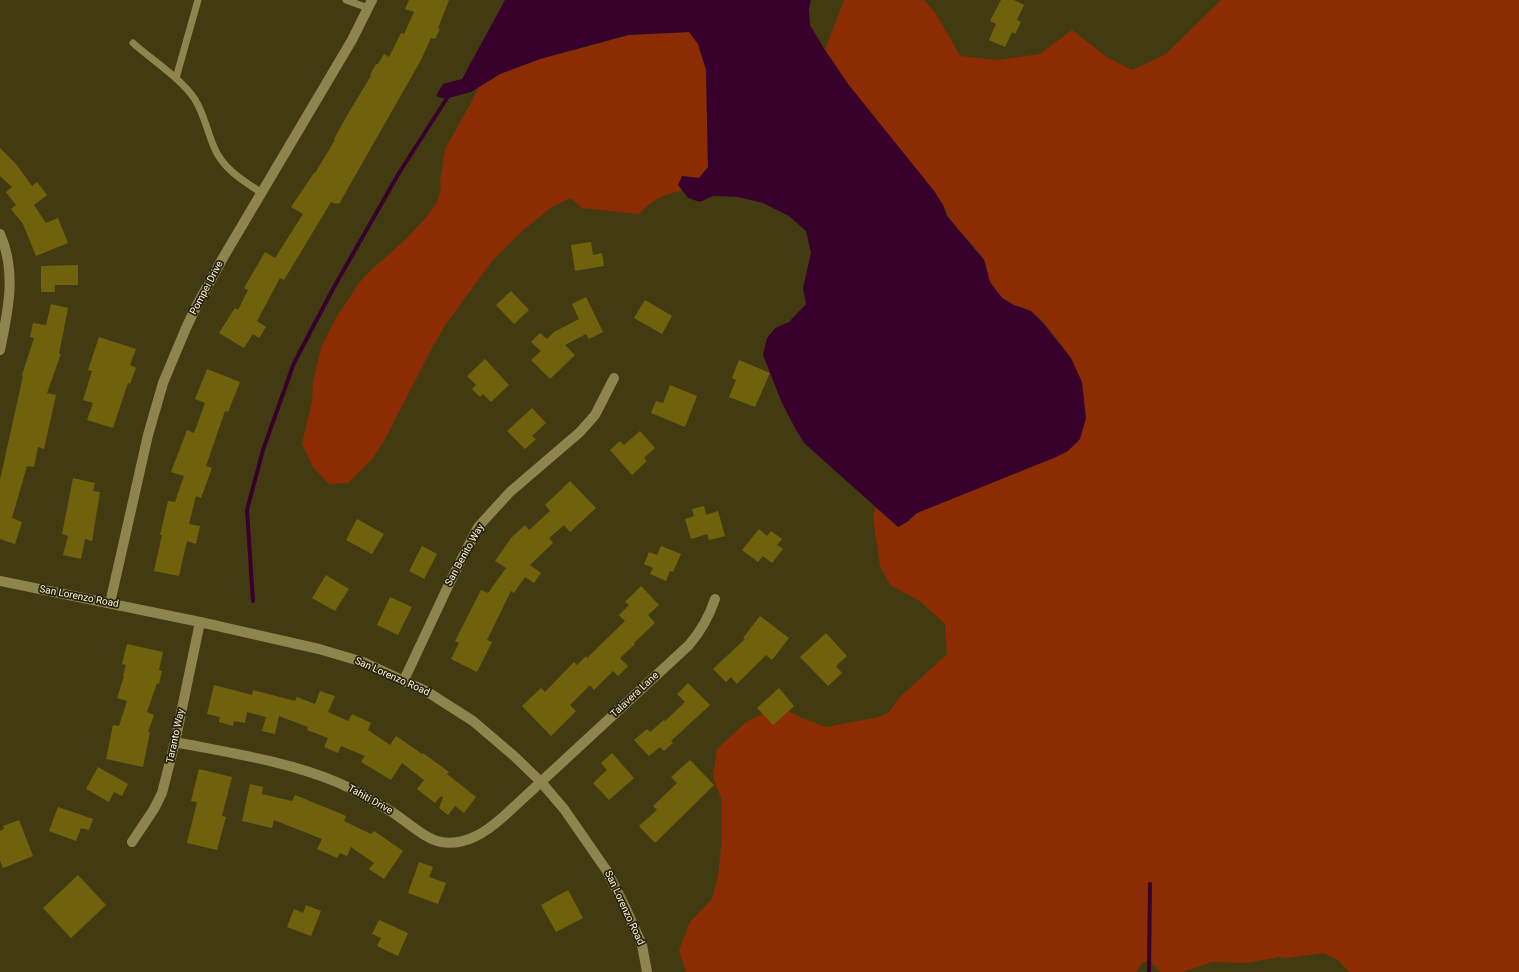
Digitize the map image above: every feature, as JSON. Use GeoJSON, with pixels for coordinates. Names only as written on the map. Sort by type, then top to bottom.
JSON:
{"type":"FeatureCollection","features":[{"type":"Feature","properties":{"kind":"street","name":"Pompei Drive"},"geometry":{"type":"LineString","coordinates":[[110,603],[148,435],[163,383],[196,307],[224,256],[352,40],[370,4]]}},
{"type":"Feature","properties":{"kind":"street"},"geometry":{"type":"LineString","coordinates":[[0,234],[7,254],[11,281],[8,311],[0,350]]}},
{"type":"Feature","properties":{"kind":"street","name":"San Benito Way"},"geometry":{"type":"LineString","coordinates":[[404,680],[450,582],[478,527],[510,492],[580,432],[595,415],[614,378]]}},
{"type":"Feature","properties":{"kind":"street","name":"San Lorenzo Road"},"geometry":{"type":"LineString","coordinates":[[0,581],[200,622],[319,649],[362,662],[426,691],[473,721],[541,782],[564,809],[607,871],[642,945],[647,972]]}},
{"type":"Feature","properties":{"kind":"street","name":"Talavera Lane"},"geometry":{"type":"LineString","coordinates":[[541,782],[689,645],[705,624],[715,599]]}},
{"type":"Feature","properties":{"kind":"street","name":"Taranto Way"},"geometry":{"type":"LineString","coordinates":[[132,842],[159,801],[165,784],[200,622]]}},
{"type":"Feature","properties":{"kind":"street","name":"Tahiti Drive"},"geometry":{"type":"LineString","coordinates":[[175,742],[287,766],[323,777],[361,794],[430,837],[442,842],[470,839],[486,831],[504,817],[541,782]]}},
{"type":"Feature","properties":{"kind":"lane"},"geometry":{"type":"LineString","coordinates":[[176,78],[198,0]]}},
{"type":"Feature","properties":{"kind":"lane"},"geometry":{"type":"LineString","coordinates":[[346,0],[370,4]]}},
{"type":"Feature","properties":{"kind":"lane"},"geometry":{"type":"LineString","coordinates":[[133,44],[176,78],[195,100],[203,114],[214,149],[220,159],[238,176],[262,193]]}},
{"type":"Feature","properties":{"kind":"shaded area"},"geometry":{"type":"Polygon","coordinates":[[[505,0],[811,0],[809,9],[810,25],[825,50],[848,84],[935,192],[943,205],[947,216],[984,260],[990,282],[1002,298],[1014,305],[1031,311],[1043,323],[1071,358],[1082,382],[1086,418],[1080,439],[1068,451],[1056,457],[917,513],[907,522],[898,527],[804,443],[782,403],[763,355],[767,338],[775,328],[789,322],[806,304],[803,288],[811,253],[806,231],[789,216],[763,203],[738,197],[713,196],[700,202],[688,198],[678,185],[682,176],[699,178],[708,167],[706,70],[698,44],[689,32],[628,35],[540,59],[500,74],[471,92],[445,99],[436,96],[443,84],[462,79],[505,0]]]}},
{"type":"Feature","properties":{"kind":"shaded area"},"geometry":{"type":"Polygon","coordinates":[[[844,0],[924,0],[936,14],[960,56],[997,60],[1040,54],[1072,30],[1108,58],[1132,70],[1166,54],[1221,0],[1519,0],[1519,972],[1349,972],[1338,960],[1324,953],[1287,958],[1279,957],[1246,963],[1212,962],[1183,972],[1160,972],[1150,961],[1143,962],[1136,972],[686,972],[679,950],[690,922],[712,899],[718,876],[722,839],[722,800],[713,778],[717,749],[745,723],[778,705],[797,716],[826,727],[879,717],[889,712],[899,698],[947,654],[945,624],[920,601],[890,585],[880,566],[873,516],[876,507],[898,527],[907,522],[917,513],[1056,457],[1071,358],[1036,315],[1031,311],[1004,299],[993,288],[983,258],[951,221],[943,205],[848,84],[825,50],[844,0]]]}},
{"type":"Feature","properties":{"kind":"shaded area"},"geometry":{"type":"Polygon","coordinates":[[[689,32],[698,44],[706,70],[708,168],[699,179],[678,184],[683,190],[659,198],[639,214],[582,208],[571,198],[552,207],[523,230],[492,261],[446,324],[385,439],[373,458],[348,483],[329,484],[313,467],[302,444],[312,401],[313,381],[322,345],[336,318],[359,283],[372,269],[404,241],[425,219],[436,204],[441,189],[440,181],[445,149],[478,88],[500,74],[540,59],[629,35],[689,32]]]}},
{"type":"Feature","properties":{"kind":"building"},"geometry":{"type":"Polygon","coordinates":[[[409,0],[449,0],[438,28],[440,29],[435,39],[431,38],[421,60],[339,204],[331,202],[284,280],[280,278],[257,321],[266,327],[259,338],[253,334],[244,348],[219,333],[235,308],[238,310],[248,290],[244,288],[265,252],[275,258],[303,214],[291,207],[315,173],[335,140],[334,139],[371,76],[370,75],[376,64],[378,64],[384,54],[389,57],[401,33],[404,34],[414,12],[405,9],[409,0]]]}},
{"type":"Feature","properties":{"kind":"building"},"geometry":{"type":"Polygon","coordinates":[[[1001,0],[1014,0],[1024,5],[1017,20],[1021,22],[1015,34],[1012,32],[1005,47],[989,40],[996,24],[990,21],[1001,0]]]}},
{"type":"Feature","properties":{"kind":"building"},"geometry":{"type":"Polygon","coordinates":[[[0,148],[16,164],[32,186],[37,182],[47,195],[34,205],[46,223],[58,218],[68,243],[36,256],[23,224],[11,209],[16,205],[6,192],[12,187],[0,176],[0,148]]]}},
{"type":"Feature","properties":{"kind":"building"},"geometry":{"type":"Polygon","coordinates":[[[591,242],[593,255],[602,253],[604,266],[575,271],[571,245],[591,242]]]}},
{"type":"Feature","properties":{"kind":"building"},"geometry":{"type":"Polygon","coordinates":[[[78,265],[78,285],[55,285],[55,292],[41,292],[41,266],[78,265]]]}},
{"type":"Feature","properties":{"kind":"building"},"geometry":{"type":"Polygon","coordinates":[[[511,291],[529,310],[514,324],[496,305],[511,291]]]}},
{"type":"Feature","properties":{"kind":"building"},"geometry":{"type":"Polygon","coordinates":[[[586,297],[603,332],[589,339],[586,334],[565,345],[575,355],[550,379],[531,360],[541,351],[531,342],[540,333],[547,339],[554,332],[579,319],[572,304],[586,297]]]}},
{"type":"Feature","properties":{"kind":"building"},"geometry":{"type":"Polygon","coordinates":[[[645,300],[672,316],[662,334],[634,318],[645,300]]]}},
{"type":"Feature","properties":{"kind":"building"},"geometry":{"type":"Polygon","coordinates":[[[51,304],[68,308],[59,354],[61,354],[47,393],[56,395],[44,449],[38,447],[34,467],[27,466],[12,518],[22,522],[15,544],[0,539],[0,480],[22,375],[34,338],[30,337],[33,323],[46,325],[51,304]]]}},
{"type":"Feature","properties":{"kind":"building"},"geometry":{"type":"Polygon","coordinates":[[[99,337],[136,349],[130,365],[136,368],[130,384],[128,383],[113,428],[87,420],[93,403],[83,400],[92,371],[88,370],[99,337]]]}},
{"type":"Feature","properties":{"kind":"building"},"geometry":{"type":"Polygon","coordinates":[[[485,359],[509,385],[491,402],[483,394],[480,397],[472,389],[476,385],[467,376],[485,359]]]}},
{"type":"Feature","properties":{"kind":"building"},"geometry":{"type":"Polygon","coordinates":[[[739,360],[770,373],[755,407],[729,397],[736,380],[732,378],[739,360]]]}},
{"type":"Feature","properties":{"kind":"building"},"geometry":{"type":"Polygon","coordinates":[[[207,369],[240,382],[228,412],[225,411],[206,466],[212,468],[201,498],[196,496],[189,524],[200,526],[196,544],[187,541],[179,576],[154,571],[168,501],[175,502],[184,476],[171,472],[187,430],[194,433],[205,403],[195,399],[207,369]]]}},
{"type":"Feature","properties":{"kind":"building"},"geometry":{"type":"Polygon","coordinates":[[[670,385],[697,396],[685,427],[651,413],[656,401],[663,403],[670,385]]]}},
{"type":"Feature","properties":{"kind":"building"},"geometry":{"type":"Polygon","coordinates":[[[532,408],[546,423],[532,436],[536,439],[525,449],[507,431],[532,408]]]}},
{"type":"Feature","properties":{"kind":"building"},"geometry":{"type":"Polygon","coordinates":[[[640,431],[655,448],[644,458],[647,461],[632,475],[610,450],[620,441],[624,445],[640,431]]]}},
{"type":"Feature","properties":{"kind":"building"},"geometry":{"type":"Polygon","coordinates":[[[73,478],[95,483],[93,491],[100,492],[92,541],[85,539],[81,559],[63,555],[68,536],[62,534],[73,478]]]}},
{"type":"Feature","properties":{"kind":"building"},"geometry":{"type":"Polygon","coordinates":[[[570,481],[596,508],[570,532],[564,525],[549,538],[553,543],[530,565],[541,573],[534,583],[525,577],[514,593],[511,591],[487,640],[492,642],[477,672],[451,659],[459,643],[455,641],[481,590],[488,593],[506,568],[495,561],[511,538],[525,525],[529,530],[550,511],[545,505],[570,481]]]}},
{"type":"Feature","properties":{"kind":"building"},"geometry":{"type":"Polygon","coordinates":[[[704,506],[706,515],[718,511],[725,536],[709,540],[707,534],[691,539],[685,519],[694,516],[692,509],[704,506]]]}},
{"type":"Feature","properties":{"kind":"building"},"geometry":{"type":"Polygon","coordinates":[[[357,519],[384,534],[372,554],[346,540],[357,519]]]}},
{"type":"Feature","properties":{"kind":"building"},"geometry":{"type":"Polygon","coordinates":[[[759,529],[767,536],[771,531],[782,539],[777,545],[783,549],[772,563],[763,556],[758,562],[742,550],[759,529]]]}},
{"type":"Feature","properties":{"kind":"building"},"geometry":{"type":"Polygon","coordinates":[[[422,546],[437,554],[424,579],[409,571],[422,546]]]}},
{"type":"Feature","properties":{"kind":"building"},"geometry":{"type":"Polygon","coordinates":[[[661,546],[681,554],[673,572],[670,571],[666,581],[650,574],[653,568],[644,564],[649,552],[657,555],[661,546]]]}},
{"type":"Feature","properties":{"kind":"building"},"geometry":{"type":"Polygon","coordinates":[[[326,575],[349,589],[335,611],[312,598],[326,575]]]}},
{"type":"Feature","properties":{"kind":"building"},"geometry":{"type":"Polygon","coordinates":[[[641,586],[659,605],[648,615],[655,623],[620,658],[628,666],[618,676],[613,671],[594,690],[590,685],[570,705],[576,711],[551,736],[522,706],[541,688],[545,692],[574,662],[577,665],[586,656],[587,658],[625,621],[619,615],[629,605],[625,602],[641,586]]]}},
{"type":"Feature","properties":{"kind":"building"},"geometry":{"type":"Polygon","coordinates":[[[390,597],[412,607],[398,635],[377,625],[390,597]]]}},
{"type":"Feature","properties":{"kind":"building"},"geometry":{"type":"Polygon","coordinates":[[[760,616],[789,638],[772,660],[766,655],[737,684],[731,677],[726,682],[713,669],[745,639],[743,638],[760,616]]]}},
{"type":"Feature","properties":{"kind":"building"},"geometry":{"type":"Polygon","coordinates":[[[826,633],[847,656],[836,666],[842,673],[828,686],[800,657],[826,633]]]}},
{"type":"Feature","properties":{"kind":"building"},"geometry":{"type":"Polygon","coordinates":[[[127,644],[163,652],[159,670],[162,671],[159,684],[157,683],[147,712],[154,715],[148,732],[150,732],[143,767],[106,759],[113,725],[119,726],[127,701],[117,698],[124,676],[126,665],[122,664],[127,644]]]}},
{"type":"Feature","properties":{"kind":"building"},"geometry":{"type":"Polygon","coordinates":[[[688,683],[710,705],[671,741],[673,743],[664,751],[660,747],[649,756],[634,740],[647,729],[650,732],[664,720],[665,721],[685,702],[677,694],[688,683]]]}},
{"type":"Feature","properties":{"kind":"building"},"geometry":{"type":"Polygon","coordinates":[[[214,685],[252,695],[253,690],[295,701],[297,697],[315,704],[320,691],[335,696],[328,712],[348,721],[352,714],[371,723],[368,730],[390,745],[396,736],[449,772],[447,774],[476,797],[464,813],[455,806],[448,815],[439,808],[443,797],[441,796],[435,803],[417,789],[424,780],[402,763],[391,780],[361,762],[365,756],[341,746],[338,753],[324,747],[328,738],[307,730],[308,727],[279,716],[275,734],[262,731],[266,717],[247,712],[245,723],[234,721],[233,726],[219,722],[220,717],[207,714],[214,685]]]}},
{"type":"Feature","properties":{"kind":"building"},"geometry":{"type":"Polygon","coordinates":[[[779,688],[794,706],[773,725],[757,708],[779,688]]]}},
{"type":"Feature","properties":{"kind":"building"},"geometry":{"type":"Polygon","coordinates":[[[612,753],[634,778],[609,800],[593,783],[607,770],[601,763],[612,753]]]}},
{"type":"Feature","properties":{"kind":"building"},"geometry":{"type":"Polygon","coordinates":[[[690,760],[714,785],[655,843],[639,826],[657,810],[653,806],[677,783],[671,777],[690,760]]]}},
{"type":"Feature","properties":{"kind":"building"},"geometry":{"type":"Polygon","coordinates":[[[98,767],[128,784],[122,796],[114,792],[109,802],[86,789],[98,767]]]}},
{"type":"Feature","properties":{"kind":"building"},"geometry":{"type":"Polygon","coordinates":[[[199,769],[232,777],[222,816],[226,817],[217,850],[187,843],[197,802],[191,801],[199,769]]]}},
{"type":"Feature","properties":{"kind":"building"},"geometry":{"type":"Polygon","coordinates":[[[250,784],[263,787],[262,794],[292,801],[295,795],[346,816],[344,821],[371,834],[374,831],[403,851],[384,879],[369,869],[374,863],[351,847],[347,856],[340,853],[337,858],[317,849],[322,839],[274,820],[272,828],[242,821],[250,784]]]}},
{"type":"Feature","properties":{"kind":"building"},"geometry":{"type":"Polygon","coordinates":[[[58,807],[93,819],[89,830],[81,828],[76,841],[49,831],[58,807]]]}},
{"type":"Feature","properties":{"kind":"building"},"geometry":{"type":"Polygon","coordinates":[[[19,820],[33,856],[3,868],[0,861],[0,831],[4,829],[3,826],[19,820]]]}},
{"type":"Feature","properties":{"kind":"building"},"geometry":{"type":"Polygon","coordinates":[[[419,862],[433,867],[429,877],[446,883],[438,904],[408,893],[419,862]]]}},
{"type":"Feature","properties":{"kind":"building"},"geometry":{"type":"Polygon","coordinates":[[[78,875],[106,905],[71,938],[43,908],[78,875]]]}},
{"type":"Feature","properties":{"kind":"building"},"geometry":{"type":"Polygon","coordinates":[[[568,890],[583,918],[556,932],[541,905],[568,890]]]}},
{"type":"Feature","properties":{"kind":"building"},"geometry":{"type":"Polygon","coordinates":[[[306,905],[321,911],[311,936],[287,927],[294,909],[303,913],[306,905]]]}},
{"type":"Feature","properties":{"kind":"building"},"geometry":{"type":"Polygon","coordinates":[[[379,920],[408,933],[398,956],[377,946],[381,938],[372,934],[379,920]]]}},
{"type":"Feature","properties":{"kind":"waterway"},"geometry":{"type":"LineString","coordinates":[[253,601],[247,510],[263,450],[294,363],[334,287],[399,173],[449,95]]}},
{"type":"Feature","properties":{"kind":"waterway"},"geometry":{"type":"LineString","coordinates":[[1149,972],[1150,884]]}}]}
